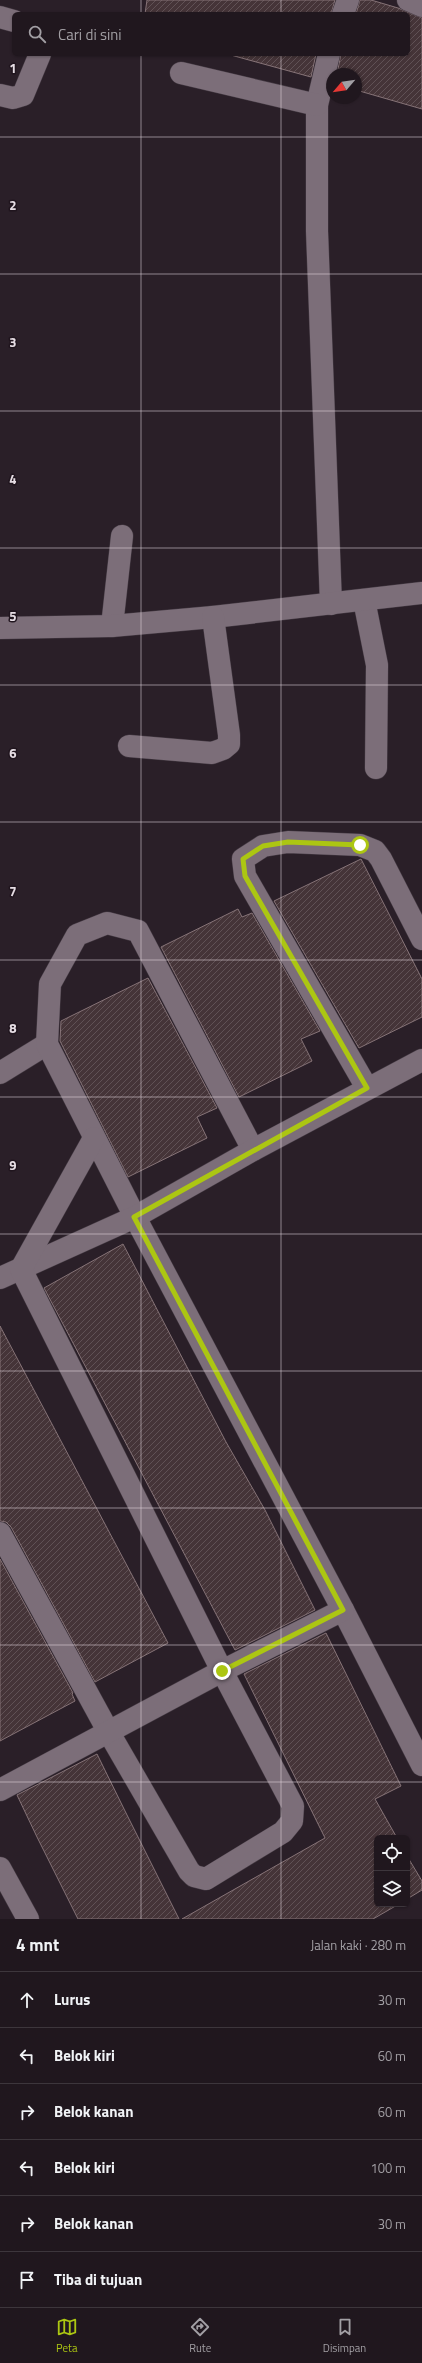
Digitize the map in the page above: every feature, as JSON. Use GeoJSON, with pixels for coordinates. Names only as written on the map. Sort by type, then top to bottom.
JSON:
{"type":"FeatureCollection","features":[{"type":"Feature","properties":{"kind":"street"},"geometry":{"type":"LineString","coordinates":[[344,12],[348,0]]}},
{"type":"Feature","properties":{"kind":"street"},"geometry":{"type":"LineString","coordinates":[[408,0],[422,6]]}},
{"type":"Feature","properties":{"kind":"street"},"geometry":{"type":"LineString","coordinates":[[0,17],[12,20]]}},
{"type":"Feature","properties":{"kind":"street"},"geometry":{"type":"LineString","coordinates":[[0,95],[13,98],[23,95],[39,56]]}},
{"type":"Feature","properties":{"kind":"street"},"geometry":{"type":"LineString","coordinates":[[329,56],[317,105],[317,231],[331,604]]}},
{"type":"Feature","properties":{"kind":"street"},"geometry":{"type":"LineString","coordinates":[[181,73],[317,105]]}},
{"type":"Feature","properties":{"kind":"street"},"geometry":{"type":"LineString","coordinates":[[112,626],[122,536]]}},
{"type":"Feature","properties":{"kind":"street"},"geometry":{"type":"LineString","coordinates":[[0,628],[112,626],[213,617],[422,593]]}},
{"type":"Feature","properties":{"kind":"street"},"geometry":{"type":"LineString","coordinates":[[364,600],[377,665],[376,768]]}},
{"type":"Feature","properties":{"kind":"street"},"geometry":{"type":"LineString","coordinates":[[129,746],[212,754],[229,744],[213,617]]}},
{"type":"Feature","properties":{"kind":"street"},"geometry":{"type":"LineString","coordinates":[[367,1088],[245,876],[243,859],[263,846],[288,842],[360,845],[375,851],[381,859],[422,939]]}},
{"type":"Feature","properties":{"kind":"street"},"geometry":{"type":"LineString","coordinates":[[253,1150],[138,931],[106,923],[77,935],[50,984],[47,1044],[134,1217],[343,1610],[422,1765]]}},
{"type":"Feature","properties":{"kind":"street"},"geometry":{"type":"LineString","coordinates":[[0,1072],[47,1044]]}},
{"type":"Feature","properties":{"kind":"street"},"geometry":{"type":"LineString","coordinates":[[0,1278],[134,1217],[253,1150],[422,1060]]}},
{"type":"Feature","properties":{"kind":"street"},"geometry":{"type":"LineString","coordinates":[[21,1269],[94,1138]]}},
{"type":"Feature","properties":{"kind":"street"},"geometry":{"type":"LineString","coordinates":[[0,1533],[108,1731],[184,1865],[194,1876],[206,1879],[283,1832],[292,1821],[294,1814],[293,1806],[222,1671],[21,1269]]}},
{"type":"Feature","properties":{"kind":"street"},"geometry":{"type":"LineString","coordinates":[[0,1790],[222,1671],[343,1610]]}},
{"type":"Feature","properties":{"kind":"street"},"geometry":{"type":"LineString","coordinates":[[0,1868],[28,1919]]}},
{"type":"Feature","properties":{"kind":"building"},"geometry":{"type":"Polygon","coordinates":[[[147,0],[335,0],[332,12],[145,12],[147,0]]]}},
{"type":"Feature","properties":{"kind":"building"},"geometry":{"type":"Polygon","coordinates":[[[360,0],[371,0],[408,12],[357,12],[360,0]]]}},
{"type":"Feature","properties":{"kind":"building"},"geometry":{"type":"Polygon","coordinates":[[[410,13],[422,18],[422,109],[362,92],[362,68],[338,68],[341,56],[410,56],[410,13]]]}},
{"type":"Feature","properties":{"kind":"building"},"geometry":{"type":"Polygon","coordinates":[[[234,56],[316,56],[311,77],[234,56]]]}},
{"type":"Feature","properties":{"kind":"building"},"geometry":{"type":"Polygon","coordinates":[[[361,859],[422,979],[422,1017],[359,1048],[274,901],[361,859]]]}},
{"type":"Feature","properties":{"kind":"building"},"geometry":{"type":"Polygon","coordinates":[[[238,909],[242,917],[252,913],[320,1031],[301,1039],[312,1061],[239,1097],[161,947],[238,909]]]}},
{"type":"Feature","properties":{"kind":"building"},"geometry":{"type":"Polygon","coordinates":[[[148,978],[217,1108],[197,1117],[207,1138],[128,1177],[60,1041],[61,1021],[148,978]]]}},
{"type":"Feature","properties":{"kind":"building"},"geometry":{"type":"Polygon","coordinates":[[[123,1244],[226,1442],[265,1510],[315,1610],[235,1650],[44,1288],[123,1244]]]}},
{"type":"Feature","properties":{"kind":"building"},"geometry":{"type":"Polygon","coordinates":[[[0,1326],[168,1643],[95,1682],[11,1527],[6,1522],[0,1521],[0,1326]]]}},
{"type":"Feature","properties":{"kind":"building"},"geometry":{"type":"Polygon","coordinates":[[[0,1559],[73,1693],[72,1694],[75,1701],[0,1741],[0,1559]]]}},
{"type":"Feature","properties":{"kind":"building"},"geometry":{"type":"Polygon","coordinates":[[[326,1633],[401,1786],[375,1799],[395,1835],[374,1835],[374,1907],[394,1907],[373,1919],[182,1919],[325,1838],[244,1674],[326,1633]]]}},
{"type":"Feature","properties":{"kind":"building"},"geometry":{"type":"Polygon","coordinates":[[[97,1754],[179,1919],[78,1919],[37,1837],[17,1795],[97,1754]]]}},
{"type":"Feature","properties":{"kind":"building"},"geometry":{"type":"Polygon","coordinates":[[[410,1861],[422,1881],[422,1890],[410,1897],[410,1861]]]}},
{"type":"Feature","properties":{"kind":"route"},"geometry":{"type":"LineString","coordinates":[[222,1671],[343,1610],[134,1217],[367,1088],[245,876],[243,859],[251,852],[263,846],[288,842],[360,845]]}}]}
